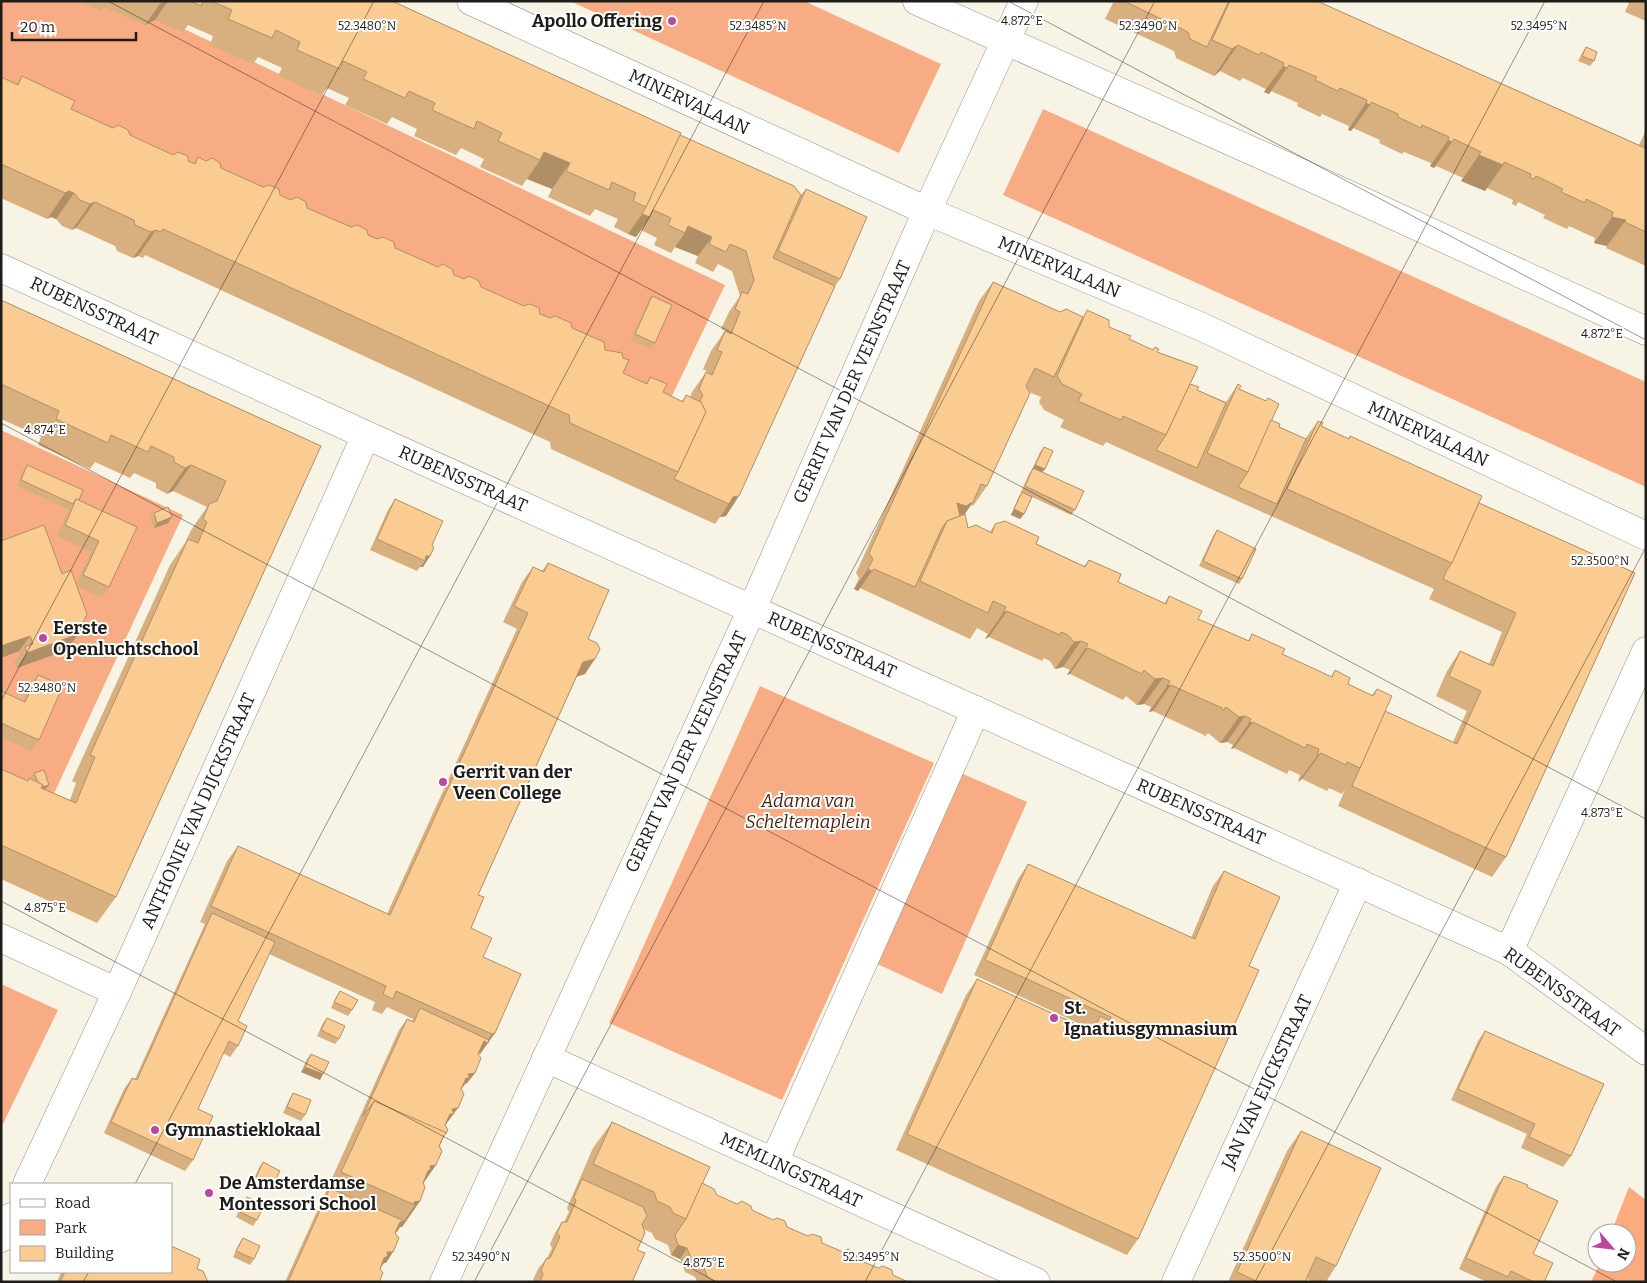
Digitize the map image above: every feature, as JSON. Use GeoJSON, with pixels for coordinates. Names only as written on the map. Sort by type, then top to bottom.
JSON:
{"type":"FeatureCollection","features":[{"type":"Feature","properties":{"kind":"street","name":"MINERVALAAN"},"geometry":{"type":"LineString","coordinates":[[471,1],[927,211],[1202,327],[1646,536]]}},
{"type":"Feature","properties":{"kind":"street"},"geometry":{"type":"LineString","coordinates":[[917,1],[1005,42],[1277,162],[1646,331]]}},
{"type":"Feature","properties":{"kind":"street","name":"GERRIT VAN DER VEENSTRAAT"},"geometry":{"type":"LineString","coordinates":[[444,1282],[752,609],[927,211],[1024,1]]}},
{"type":"Feature","properties":{"kind":"street","name":"RUBENSSTRAAT"},"geometry":{"type":"LineString","coordinates":[[1,268],[1508,951],[1642,1049]]}},
{"type":"Feature","properties":{"kind":"street","name":"ANTHONIE VAN DIJCKSTRAAT"},"geometry":{"type":"LineString","coordinates":[[27,1183],[117,992],[366,435]]}},
{"type":"Feature","properties":{"kind":"street"},"geometry":{"type":"LineString","coordinates":[[1508,951],[1646,651]]}},
{"type":"Feature","properties":{"kind":"street"},"geometry":{"type":"LineString","coordinates":[[774,1162],[976,710]]}},
{"type":"Feature","properties":{"kind":"street","name":"JAN VAN EIJCKSTRAAT"},"geometry":{"type":"LineString","coordinates":[[1176,1282],[1358,882]]}},
{"type":"Feature","properties":{"kind":"street"},"geometry":{"type":"LineString","coordinates":[[1,938],[117,992]]}},
{"type":"Feature","properties":{"kind":"street","name":"MEMLINGSTRAAT"},"geometry":{"type":"LineString","coordinates":[[546,1058],[1036,1282]]}},
{"type":"Feature","properties":{"kind":"street"},"geometry":{"type":"LineString","coordinates":[[1,1238],[10,1219]]}},
{"type":"Feature","properties":{"kind":"green space"},"geometry":{"type":"Polygon","coordinates":[[[1,1],[125,1],[725,285],[671,398],[1,81],[1,1]]]}},
{"type":"Feature","properties":{"kind":"green space"},"geometry":{"type":"Polygon","coordinates":[[[570,1],[804,1],[941,64],[899,153],[570,1]]]}},
{"type":"Feature","properties":{"kind":"green space"},"geometry":{"type":"Polygon","coordinates":[[[1043,109],[1646,382],[1646,487],[1003,195],[1043,109]]]}},
{"type":"Feature","properties":{"kind":"green space"},"geometry":{"type":"Polygon","coordinates":[[[1,430],[183,515],[45,813],[1,792],[1,430]]]}},
{"type":"Feature","properties":{"kind":"green space","name":"Adama van Scheltemaplein"},"geometry":{"type":"Polygon","coordinates":[[[760,686],[934,763],[782,1100],[609,1023],[760,686]]]}},
{"type":"Feature","properties":{"kind":"green space"},"geometry":{"type":"Polygon","coordinates":[[[954,770],[1027,802],[942,994],[871,961],[954,770]]]}},
{"type":"Feature","properties":{"kind":"green space"},"geometry":{"type":"Polygon","coordinates":[[[1,984],[58,1010],[1,1128],[1,984]]]}},
{"type":"Feature","properties":{"kind":"shaded area"},"geometry":{"type":"Polygon","coordinates":[[[1629,1187],[1646,1200],[1646,1282],[1591,1282],[1595,1273],[1637,1273],[1637,1223],[1615,1223],[1629,1187]]]}},
{"type":"Feature","properties":{"kind":"building"},"geometry":{"type":"Polygon","coordinates":[[[190,1],[203,1],[201,6],[190,1]]]}},
{"type":"Feature","properties":{"kind":"building"},"geometry":{"type":"Polygon","coordinates":[[[211,1],[392,1],[681,133],[646,207],[633,201],[636,193],[612,182],[609,190],[566,171],[570,163],[544,152],[540,160],[498,141],[502,133],[477,121],[474,129],[432,110],[435,103],[409,91],[405,98],[363,79],[367,72],[343,61],[340,69],[297,50],[300,42],[276,30],[272,38],[228,19],[232,10],[211,1]]]}},
{"type":"Feature","properties":{"kind":"building"},"geometry":{"type":"Polygon","coordinates":[[[1124,1],[1229,1],[1207,47],[1190,39],[1188,32],[1124,1]]]}},
{"type":"Feature","properties":{"kind":"building"},"geometry":{"type":"Polygon","coordinates":[[[1230,1],[1317,1],[1645,148],[1646,145],[1646,232],[1625,222],[1626,220],[1612,217],[1613,212],[1586,199],[1585,203],[1561,192],[1563,189],[1536,176],[1534,179],[1530,178],[1531,174],[1504,162],[1503,165],[1479,155],[1481,152],[1454,139],[1452,142],[1448,140],[1449,137],[1422,125],[1421,128],[1398,117],[1398,114],[1371,102],[1370,105],[1366,103],[1367,100],[1340,88],[1338,91],[1315,80],[1317,77],[1289,65],[1287,68],[1283,66],[1284,63],[1261,52],[1259,55],[1238,45],[1232,49],[1212,40],[1230,1]]]}},
{"type":"Feature","properties":{"kind":"building"},"geometry":{"type":"Polygon","coordinates":[[[1586,47],[1597,52],[1594,61],[1582,56],[1586,47]]]}},
{"type":"Feature","properties":{"kind":"building"},"geometry":{"type":"Polygon","coordinates":[[[22,76],[75,101],[71,109],[113,128],[118,125],[128,130],[130,135],[173,155],[178,152],[188,156],[188,161],[195,164],[198,157],[206,161],[212,158],[220,163],[221,168],[263,187],[269,185],[279,189],[280,195],[290,200],[297,197],[306,202],[307,208],[351,227],[357,225],[367,230],[368,235],[377,239],[383,237],[394,242],[395,248],[438,267],[443,264],[452,269],[454,275],[464,279],[469,276],[479,281],[481,287],[524,306],[530,304],[539,308],[540,314],[550,318],[555,316],[571,323],[572,328],[604,342],[605,350],[622,353],[623,358],[629,360],[623,373],[647,384],[650,377],[667,384],[663,392],[683,402],[686,395],[701,402],[706,412],[678,472],[570,423],[569,415],[163,229],[161,232],[156,230],[151,232],[135,225],[134,220],[95,202],[90,204],[80,200],[74,193],[69,191],[65,193],[1,164],[1,77],[18,85],[22,76]]]}},
{"type":"Feature","properties":{"kind":"building"},"geometry":{"type":"Polygon","coordinates":[[[680,135],[794,186],[801,195],[773,258],[835,286],[739,496],[733,497],[729,504],[674,479],[706,412],[700,401],[703,395],[699,389],[706,372],[712,375],[722,352],[717,350],[725,331],[731,334],[740,312],[735,309],[742,292],[748,294],[754,280],[746,251],[730,244],[726,252],[709,244],[712,237],[688,226],[685,233],[668,225],[671,218],[653,210],[650,217],[642,214],[680,135]]]}},
{"type":"Feature","properties":{"kind":"building"},"geometry":{"type":"Polygon","coordinates":[[[806,189],[867,217],[840,279],[778,251],[806,189]]]}},
{"type":"Feature","properties":{"kind":"building"},"geometry":{"type":"Polygon","coordinates":[[[993,282],[1060,312],[1066,309],[1083,317],[1054,377],[1035,368],[1026,386],[1030,393],[987,486],[981,484],[973,502],[966,506],[957,503],[960,516],[947,521],[942,528],[915,587],[874,569],[872,571],[868,569],[873,559],[869,553],[993,282]]]}},
{"type":"Feature","properties":{"kind":"building"},"geometry":{"type":"Polygon","coordinates":[[[652,296],[672,305],[655,343],[635,334],[652,296]]]}},
{"type":"Feature","properties":{"kind":"building"},"geometry":{"type":"Polygon","coordinates":[[[1,300],[321,446],[116,897],[1,845],[1,769],[28,781],[29,778],[43,785],[41,788],[76,803],[95,757],[90,755],[188,539],[198,543],[207,522],[203,519],[209,504],[217,501],[226,481],[191,465],[185,468],[174,462],[174,457],[151,446],[148,452],[111,435],[108,443],[56,419],[59,411],[1,384],[1,300]]]}},
{"type":"Feature","properties":{"kind":"building"},"geometry":{"type":"Polygon","coordinates":[[[1087,310],[1109,320],[1109,327],[1131,336],[1129,339],[1153,350],[1155,347],[1159,349],[1157,352],[1198,367],[1166,435],[1123,416],[1121,420],[1078,401],[1082,394],[1062,384],[1057,376],[1087,310]]]}},
{"type":"Feature","properties":{"kind":"building"},"geometry":{"type":"Polygon","coordinates":[[[1190,384],[1199,387],[1197,390],[1226,403],[1197,468],[1156,450],[1166,435],[1190,384]]]}},
{"type":"Feature","properties":{"kind":"building"},"geometry":{"type":"Polygon","coordinates":[[[1238,384],[1241,386],[1239,389],[1266,401],[1268,398],[1279,404],[1248,472],[1207,453],[1238,384]]]}},
{"type":"Feature","properties":{"kind":"building"},"geometry":{"type":"Polygon","coordinates":[[[1271,420],[1280,424],[1279,427],[1306,439],[1277,504],[1238,487],[1248,472],[1271,420]]]}},
{"type":"Feature","properties":{"kind":"building"},"geometry":{"type":"Polygon","coordinates":[[[1318,421],[1323,423],[1321,426],[1349,439],[1350,436],[1482,496],[1452,563],[1287,489],[1318,421]]]}},
{"type":"Feature","properties":{"kind":"building"},"geometry":{"type":"Polygon","coordinates":[[[1044,447],[1053,451],[1045,469],[1035,465],[1044,447]]]}},
{"type":"Feature","properties":{"kind":"building"},"geometry":{"type":"Polygon","coordinates":[[[27,465],[83,490],[79,500],[76,499],[73,504],[21,480],[27,465]]]}},
{"type":"Feature","properties":{"kind":"building"},"geometry":{"type":"Polygon","coordinates":[[[1033,468],[1084,491],[1075,510],[1025,486],[1033,468]]]}},
{"type":"Feature","properties":{"kind":"building"},"geometry":{"type":"Polygon","coordinates":[[[1022,492],[1032,497],[1024,514],[1014,509],[1022,492]]]}},
{"type":"Feature","properties":{"kind":"building"},"geometry":{"type":"Polygon","coordinates":[[[76,499],[137,527],[109,587],[83,575],[99,541],[65,525],[76,499]]]}},
{"type":"Feature","properties":{"kind":"building"},"geometry":{"type":"Polygon","coordinates":[[[395,499],[443,521],[432,545],[434,548],[430,556],[426,556],[425,561],[377,539],[395,499]]]}},
{"type":"Feature","properties":{"kind":"building"},"geometry":{"type":"Polygon","coordinates":[[[1479,503],[1635,573],[1506,857],[1352,786],[1385,711],[1457,744],[1481,691],[1449,676],[1460,651],[1493,666],[1516,613],[1443,579],[1479,503]]]}},
{"type":"Feature","properties":{"kind":"building"},"geometry":{"type":"Polygon","coordinates":[[[168,507],[172,517],[157,523],[154,513],[168,507]]]}},
{"type":"Feature","properties":{"kind":"building"},"geometry":{"type":"Polygon","coordinates":[[[965,514],[968,528],[976,525],[992,533],[995,524],[1005,521],[1039,537],[1036,544],[1085,567],[1089,560],[1121,574],[1118,582],[1166,604],[1169,596],[1202,611],[1198,619],[1249,641],[1252,634],[1285,649],[1282,654],[1332,677],[1335,670],[1350,678],[1348,684],[1373,696],[1377,689],[1392,696],[1360,768],[1347,762],[1346,765],[1321,753],[1317,756],[1319,749],[1307,744],[1305,748],[1253,722],[1249,723],[1251,719],[1245,716],[1239,717],[1226,707],[1223,711],[1222,708],[1171,685],[1167,686],[1170,681],[1163,678],[1155,679],[1144,670],[1142,674],[1088,648],[1085,649],[1088,644],[1081,641],[1074,642],[1068,635],[1061,632],[1060,635],[1007,611],[1003,613],[1006,607],[993,601],[988,613],[920,581],[947,521],[965,514]]]}},
{"type":"Feature","properties":{"kind":"building"},"geometry":{"type":"Polygon","coordinates":[[[44,525],[62,574],[71,570],[87,614],[78,634],[27,653],[25,647],[33,644],[30,636],[1,646],[1,541],[44,525]]]}},
{"type":"Feature","properties":{"kind":"building"},"geometry":{"type":"Polygon","coordinates":[[[1217,530],[1256,549],[1242,579],[1203,561],[1217,530]]]}},
{"type":"Feature","properties":{"kind":"building"},"geometry":{"type":"Polygon","coordinates":[[[548,563],[609,590],[588,639],[597,643],[600,649],[595,659],[583,662],[478,895],[484,897],[471,928],[492,938],[483,957],[521,974],[495,1033],[492,1034],[396,991],[393,999],[383,994],[386,986],[211,906],[238,846],[390,915],[528,613],[514,606],[533,567],[544,572],[548,563]]]}},
{"type":"Feature","properties":{"kind":"building"},"geometry":{"type":"Polygon","coordinates":[[[38,675],[63,686],[39,740],[1,723],[1,691],[25,702],[38,675]]]}},
{"type":"Feature","properties":{"kind":"building"},"geometry":{"type":"Polygon","coordinates":[[[44,770],[49,785],[42,787],[43,785],[38,782],[34,773],[44,770]]]}},
{"type":"Feature","properties":{"kind":"building"},"geometry":{"type":"Polygon","coordinates":[[[1028,864],[1195,939],[1224,871],[1280,897],[1249,966],[1259,970],[1138,1239],[907,1134],[977,979],[1093,1032],[1100,1016],[1110,1021],[1111,1017],[985,960],[1028,864]]]}},
{"type":"Feature","properties":{"kind":"building"},"geometry":{"type":"Polygon","coordinates":[[[212,913],[275,942],[238,1021],[247,1026],[238,1046],[229,1041],[198,1109],[213,1116],[193,1160],[111,1122],[132,1078],[137,1080],[212,913]]]}},
{"type":"Feature","properties":{"kind":"building"},"geometry":{"type":"Polygon","coordinates":[[[340,991],[358,1000],[352,1010],[334,1002],[340,991]]]}},
{"type":"Feature","properties":{"kind":"building"},"geometry":{"type":"Polygon","coordinates":[[[420,1008],[489,1040],[488,1043],[484,1041],[478,1054],[481,1058],[475,1073],[468,1074],[470,1078],[466,1078],[461,1089],[464,1094],[458,1108],[452,1109],[454,1114],[450,1114],[445,1125],[448,1130],[446,1133],[374,1101],[363,1116],[407,1019],[414,1022],[420,1008]]]}},
{"type":"Feature","properties":{"kind":"building"},"geometry":{"type":"Polygon","coordinates":[[[327,1018],[345,1026],[339,1039],[321,1030],[327,1018]]]}},
{"type":"Feature","properties":{"kind":"building"},"geometry":{"type":"Polygon","coordinates":[[[1485,1031],[1604,1084],[1571,1156],[1529,1137],[1535,1124],[1458,1089],[1485,1031]]]}},
{"type":"Feature","properties":{"kind":"building"},"geometry":{"type":"Polygon","coordinates":[[[311,1054],[329,1062],[323,1074],[305,1067],[311,1054]]]}},
{"type":"Feature","properties":{"kind":"building"},"geometry":{"type":"Polygon","coordinates":[[[293,1093],[311,1100],[305,1115],[287,1107],[293,1093]]]}},
{"type":"Feature","properties":{"kind":"building"},"geometry":{"type":"Polygon","coordinates":[[[374,1101],[447,1133],[444,1135],[439,1146],[442,1151],[436,1165],[430,1166],[431,1169],[428,1171],[423,1183],[425,1187],[420,1201],[414,1202],[415,1205],[341,1172],[374,1101]]]}},
{"type":"Feature","properties":{"kind":"building"},"geometry":{"type":"Polygon","coordinates":[[[612,1122],[710,1167],[686,1219],[673,1213],[670,1207],[657,1201],[654,1192],[593,1164],[612,1122]]]}},
{"type":"Feature","properties":{"kind":"building"},"geometry":{"type":"Polygon","coordinates":[[[1301,1131],[1381,1168],[1336,1266],[1316,1257],[1305,1282],[1258,1282],[1237,1272],[1301,1131]]]}},
{"type":"Feature","properties":{"kind":"building"},"geometry":{"type":"Polygon","coordinates":[[[263,1162],[280,1171],[273,1185],[256,1177],[263,1162]]]}},
{"type":"Feature","properties":{"kind":"building"},"geometry":{"type":"Polygon","coordinates":[[[1504,1176],[1528,1185],[1527,1187],[1558,1201],[1533,1254],[1553,1263],[1544,1282],[1534,1282],[1511,1271],[1508,1277],[1466,1258],[1504,1176]]]}},
{"type":"Feature","properties":{"kind":"building"},"geometry":{"type":"Polygon","coordinates":[[[582,1179],[643,1207],[647,1216],[642,1224],[645,1233],[637,1250],[645,1253],[632,1282],[540,1282],[543,1274],[541,1270],[546,1259],[550,1258],[560,1237],[557,1233],[562,1222],[567,1222],[576,1201],[574,1197],[582,1179]]]}},
{"type":"Feature","properties":{"kind":"building"},"geometry":{"type":"Polygon","coordinates":[[[702,1183],[714,1189],[717,1195],[737,1204],[742,1201],[751,1206],[752,1210],[773,1220],[777,1218],[785,1221],[787,1227],[808,1236],[812,1234],[821,1237],[822,1243],[843,1252],[848,1249],[856,1254],[857,1259],[878,1268],[883,1266],[892,1270],[893,1275],[908,1282],[716,1282],[708,1278],[703,1266],[692,1261],[687,1248],[678,1245],[675,1235],[686,1219],[702,1183]]]}},
{"type":"Feature","properties":{"kind":"building"},"geometry":{"type":"Polygon","coordinates":[[[330,1188],[404,1221],[400,1222],[395,1233],[399,1238],[393,1252],[387,1252],[388,1256],[384,1258],[380,1269],[383,1273],[379,1282],[288,1282],[330,1188]]]}},
{"type":"Feature","properties":{"kind":"building"},"geometry":{"type":"Polygon","coordinates":[[[247,1197],[264,1205],[257,1220],[240,1212],[247,1197]]]}},
{"type":"Feature","properties":{"kind":"building"},"geometry":{"type":"Polygon","coordinates":[[[243,1238],[260,1246],[254,1259],[236,1251],[243,1238]]]}},
{"type":"Feature","properties":{"kind":"building"},"geometry":{"type":"Polygon","coordinates":[[[172,1246],[200,1259],[197,1269],[203,1271],[208,1282],[60,1282],[64,1273],[172,1273],[172,1246]]]}},
{"type":"Feature","properties":{"kind":"place","name":"Apollo Offering"},"geometry":{"type":"Point","coordinates":[672,21]}},
{"type":"Feature","properties":{"kind":"place","name":"Eerste Openluchtschool"},"geometry":{"type":"Point","coordinates":[43,638]}},
{"type":"Feature","properties":{"kind":"place","name":"Gerrit van der Veen College"},"geometry":{"type":"Point","coordinates":[443,782]}},
{"type":"Feature","properties":{"kind":"place","name":"St. Ignatiusgymnasium"},"geometry":{"type":"Point","coordinates":[1054,1018]}},
{"type":"Feature","properties":{"kind":"place","name":"Gymnastieklokaal"},"geometry":{"type":"Point","coordinates":[155,1130]}},
{"type":"Feature","properties":{"kind":"place","name":"De Amsterdamse Montessori School"},"geometry":{"type":"Point","coordinates":[209,1193]}}]}
